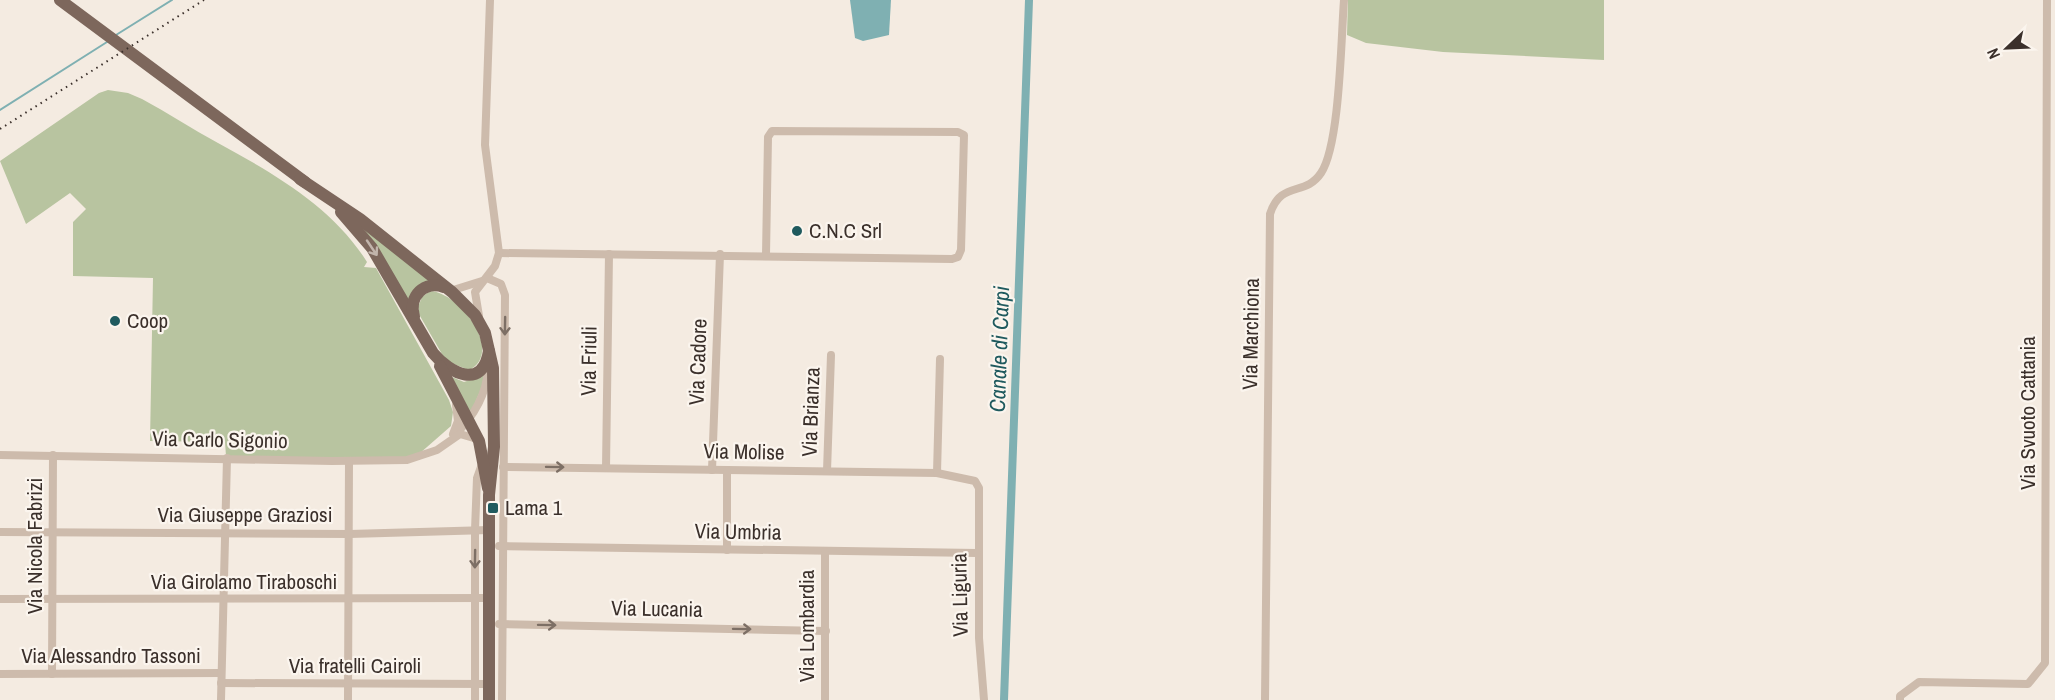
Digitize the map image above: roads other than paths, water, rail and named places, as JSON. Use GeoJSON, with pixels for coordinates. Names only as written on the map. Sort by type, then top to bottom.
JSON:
{"type":"FeatureCollection","features":[{"type":"Feature","properties":{"kind":"main road"},"geometry":{"type":"LineString","coordinates":[[60,0],[300,179],[339,209],[357,228],[372,248],[416,321],[470,420],[484,459],[489,495]]}},
{"type":"Feature","properties":{"kind":"main road"},"geometry":{"type":"LineString","coordinates":[[300,179],[360,219],[449,290],[469,308],[482,327],[490,349],[493,368],[494,447],[489,495],[489,700]]}},
{"type":"Feature","properties":{"kind":"main road"},"geometry":{"type":"LineString","coordinates":[[416,321],[412,304],[420,291],[434,284],[449,290]]}},
{"type":"Feature","properties":{"kind":"main road"},"geometry":{"type":"LineString","coordinates":[[435,357],[448,369],[463,375],[472,374],[482,368],[490,349]]}},
{"type":"Feature","properties":{"kind":"street"},"geometry":{"type":"LineString","coordinates":[[482,327],[474,297],[477,288],[485,279],[499,253],[485,145],[490,0]]}},
{"type":"Feature","properties":{"kind":"street","name":"Via Marchiona"},"geometry":{"type":"LineString","coordinates":[[1265,700],[1270,214],[1275,199],[1286,192],[1304,187],[1321,174],[1327,158],[1334,132],[1344,0]]}},
{"type":"Feature","properties":{"kind":"street","name":"Via Svuoto Cattania"},"geometry":{"type":"LineString","coordinates":[[1900,700],[1900,696],[1919,682],[2028,684],[2045,663],[2047,0]]}},
{"type":"Feature","properties":{"kind":"street"},"geometry":{"type":"LineString","coordinates":[[499,253],[720,254],[908,259],[958,257],[961,250],[964,135],[958,132],[778,129],[772,131],[768,137],[766,255]]}},
{"type":"Feature","properties":{"kind":"street","name":"Via Friuli"},"geometry":{"type":"LineString","coordinates":[[606,468],[609,254]]}},
{"type":"Feature","properties":{"kind":"street","name":"Via Cadore"},"geometry":{"type":"LineString","coordinates":[[712,470],[720,254]]}},
{"type":"Feature","properties":{"kind":"street"},"geometry":{"type":"LineString","coordinates":[[449,290],[485,279],[501,284],[505,295],[501,546],[502,700]]}},
{"type":"Feature","properties":{"kind":"street"},"geometry":{"type":"LineString","coordinates":[[447,442],[470,420],[486,387],[490,349]]}},
{"type":"Feature","properties":{"kind":"street","name":"Via Brianza"},"geometry":{"type":"LineString","coordinates":[[827,471],[831,356]]}},
{"type":"Feature","properties":{"kind":"street"},"geometry":{"type":"LineString","coordinates":[[435,357],[458,415],[457,426],[447,442]]}},
{"type":"Feature","properties":{"kind":"street"},"geometry":{"type":"LineString","coordinates":[[937,473],[940,359]]}},
{"type":"Feature","properties":{"kind":"street"},"geometry":{"type":"LineString","coordinates":[[447,442],[462,434],[479,441]]}},
{"type":"Feature","properties":{"kind":"street","name":"Via Carlo Sigonio"},"geometry":{"type":"LineString","coordinates":[[0,455],[407,460],[437,450],[447,442]]}},
{"type":"Feature","properties":{"kind":"street","name":"Via Nicola Fabrizi"},"geometry":{"type":"LineString","coordinates":[[52,674],[53,455]]}},
{"type":"Feature","properties":{"kind":"street"},"geometry":{"type":"LineString","coordinates":[[221,700],[227,458]]}},
{"type":"Feature","properties":{"kind":"street"},"geometry":{"type":"LineString","coordinates":[[475,700],[475,530],[477,478],[484,459]]}},
{"type":"Feature","properties":{"kind":"street"},"geometry":{"type":"LineString","coordinates":[[348,700],[349,461]]}},
{"type":"Feature","properties":{"kind":"street","name":"Via Molise"},"geometry":{"type":"LineString","coordinates":[[503,467],[937,473],[966,477],[975,481],[979,488]]}},
{"type":"Feature","properties":{"kind":"street"},"geometry":{"type":"LineString","coordinates":[[727,471],[727,550]]}},
{"type":"Feature","properties":{"kind":"street","name":"Via Liguria"},"geometry":{"type":"LineString","coordinates":[[979,488],[977,553],[979,638],[984,700]]}},
{"type":"Feature","properties":{"kind":"street","name":"Via Giuseppe Graziosi"},"geometry":{"type":"LineString","coordinates":[[0,532],[350,534],[489,530]]}},
{"type":"Feature","properties":{"kind":"street","name":"Via Umbria"},"geometry":{"type":"LineString","coordinates":[[501,546],[977,553]]}},
{"type":"Feature","properties":{"kind":"street","name":"Via Lombardia"},"geometry":{"type":"LineString","coordinates":[[825,552],[825,700]]}},
{"type":"Feature","properties":{"kind":"street","name":"Via Girolamo Tiraboschi"},"geometry":{"type":"LineString","coordinates":[[0,600],[488,598]]}},
{"type":"Feature","properties":{"kind":"street","name":"Via Lucania"},"geometry":{"type":"LineString","coordinates":[[488,624],[826,631]]}},
{"type":"Feature","properties":{"kind":"street","name":"Via Alessandro Tassoni"},"geometry":{"type":"LineString","coordinates":[[0,674],[221,673]]}},
{"type":"Feature","properties":{"kind":"street","name":"Via fratelli Cairoli"},"geometry":{"type":"LineString","coordinates":[[221,683],[488,684]]}},
{"type":"Feature","properties":{"kind":"water"},"geometry":{"type":"Polygon","coordinates":[[[850,0],[891,0],[889,35],[863,41],[855,38],[850,0]]]}},
{"type":"Feature","properties":{"kind":"waterway"},"geometry":{"type":"LineString","coordinates":[[116,35],[172,0]]}},
{"type":"Feature","properties":{"kind":"waterway","name":"Canale di Carpi"},"geometry":{"type":"LineString","coordinates":[[1004,700],[1029,0]]}},
{"type":"Feature","properties":{"kind":"waterway"},"geometry":{"type":"LineString","coordinates":[[0,110],[107,42]]}},
{"type":"Feature","properties":{"kind":"railway"},"geometry":{"type":"LineString","coordinates":[[0,129],[204,0]]}},
{"type":"Feature","properties":{"kind":"place","name":"C.N.C Srl"},"geometry":{"type":"Point","coordinates":[797,231]}},
{"type":"Feature","properties":{"kind":"place","name":"Coop"},"geometry":{"type":"Point","coordinates":[115,321]}},
{"type":"Feature","properties":{"kind":"place","name":"Lama 1"},"geometry":{"type":"Point","coordinates":[493,508]}}]}
